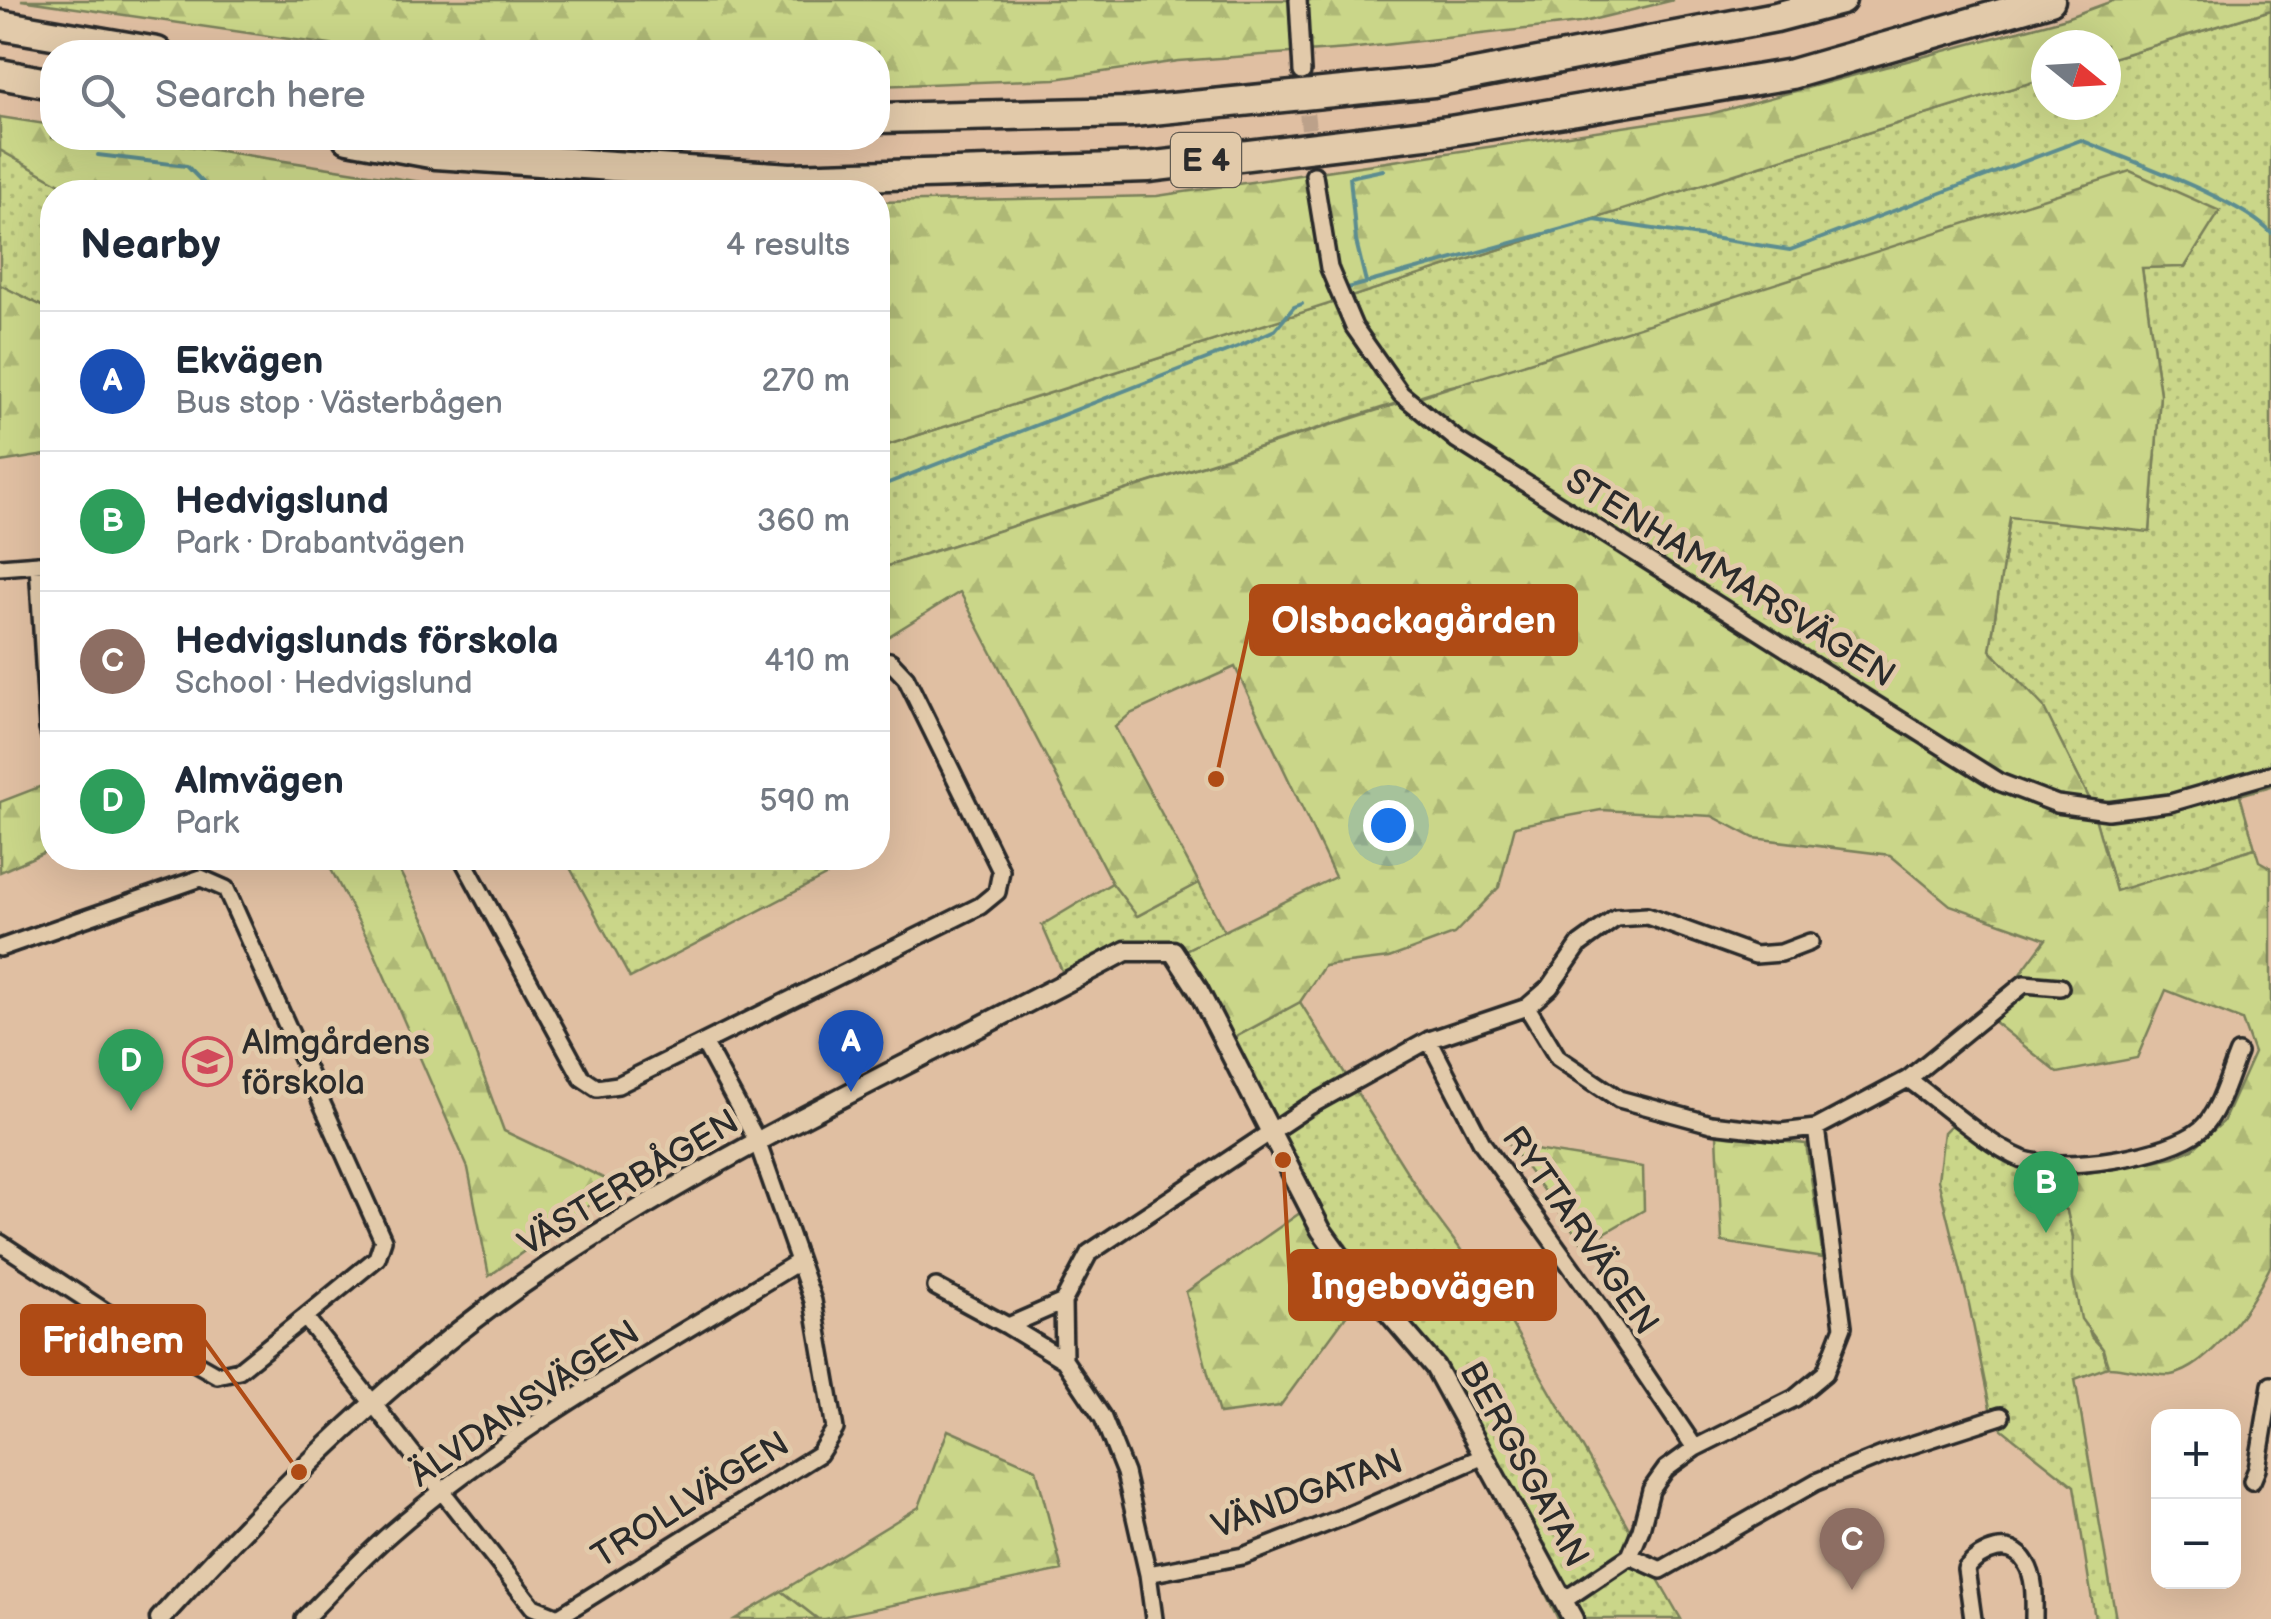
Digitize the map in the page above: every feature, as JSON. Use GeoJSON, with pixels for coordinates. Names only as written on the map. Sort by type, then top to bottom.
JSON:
{"type":"FeatureCollection","features":[{"type":"Feature","properties":{"kind":"highway","name":"E 4"},"geometry":{"type":"LineString","coordinates":[[890,118],[1132,112],[1433,82],[1776,17],[1841,0]]}},
{"type":"Feature","properties":{"kind":"highway","name":"E 4"},"geometry":{"type":"LineString","coordinates":[[414,150],[790,178],[1148,167],[1450,131],[1792,74],[2050,0]]}},
{"type":"Feature","properties":{"kind":"highway"},"geometry":{"type":"LineString","coordinates":[[0,24],[90,40]]}},
{"type":"Feature","properties":{"kind":"highway"},"geometry":{"type":"LineString","coordinates":[[0,74],[40,82]]}},
{"type":"Feature","properties":{"kind":"street"},"geometry":{"type":"LineString","coordinates":[[1298,0],[1302,72]]}},
{"type":"Feature","properties":{"kind":"street","name":"STENHAMMARSVÄGEN"},"geometry":{"type":"LineString","coordinates":[[1314,175],[1329,268],[1354,327],[1400,394],[1457,440],[1999,782],[2057,804],[2108,811],[2170,803],[2271,774]]}},
{"type":"Feature","properties":{"kind":"street"},"geometry":{"type":"LineString","coordinates":[[0,567],[40,564]]}},
{"type":"Feature","properties":{"kind":"street"},"geometry":{"type":"LineString","coordinates":[[469,870],[582,1078],[597,1088],[618,1086],[980,906],[998,892],[1001,871],[906,678],[890,661]]}},
{"type":"Feature","properties":{"kind":"street"},"geometry":{"type":"LineString","coordinates":[[0,948],[201,878],[226,889],[383,1240],[377,1258],[305,1317],[238,1370],[217,1375],[104,1311],[0,1244]]}},
{"type":"Feature","properties":{"kind":"street"},"geometry":{"type":"LineString","coordinates":[[1064,1360],[1063,1302],[1089,1253],[1308,1108],[1429,1040],[1527,1007],[1550,986],[1580,944],[1616,918],[1647,916],[1755,955],[1781,953],[1810,942]]}},
{"type":"Feature","properties":{"kind":"street","name":"VÄSTERBÅGEN"},"geometry":{"type":"LineString","coordinates":[[160,1619],[236,1534],[371,1405],[444,1342],[550,1264],[658,1196],[1126,951],[1173,950],[1196,988]]}},
{"type":"Feature","properties":{"kind":"street"},"geometry":{"type":"LineString","coordinates":[[1527,1007],[1558,1058],[1618,1099],[1712,1124],[1781,1132],[1816,1128],[1908,1079],[2024,984],[2060,986]]}},
{"type":"Feature","properties":{"kind":"street","name":"BERGSGATAN"},"geometry":{"type":"LineString","coordinates":[[1196,988],[1321,1230],[1435,1366],[1573,1619]]}},
{"type":"Feature","properties":{"kind":"street","name":"RYTTARVÄGEN"},"geometry":{"type":"LineString","coordinates":[[1429,1040],[1482,1143],[1602,1310],[1694,1448]]}},
{"type":"Feature","properties":{"kind":"street","name":"TROLLVÄGEN"},"geometry":{"type":"LineString","coordinates":[[305,1317],[533,1607],[558,1618],[819,1454],[835,1428],[813,1301],[757,1141],[704,1043]]}},
{"type":"Feature","properties":{"kind":"street"},"geometry":{"type":"LineString","coordinates":[[1908,1079],[2007,1151],[2032,1162],[2070,1166],[2186,1139],[2212,1117],[2238,1053]]}},
{"type":"Feature","properties":{"kind":"street"},"geometry":{"type":"LineString","coordinates":[[1563,1601],[1630,1556],[1652,1490],[1666,1469],[1694,1448],[1795,1398],[1826,1373],[1843,1328],[1816,1128]]}},
{"type":"Feature","properties":{"kind":"street","name":"ÄLVDANSVÄGEN"},"geometry":{"type":"LineString","coordinates":[[304,1619],[389,1534],[441,1492],[542,1420],[798,1262]]}},
{"type":"Feature","properties":{"kind":"street"},"geometry":{"type":"LineString","coordinates":[[936,1286],[1064,1360],[1103,1418],[1118,1455],[1148,1574],[1154,1619]]}},
{"type":"Feature","properties":{"kind":"street"},"geometry":{"type":"LineString","coordinates":[[1008,1326],[1063,1302]]}},
{"type":"Feature","properties":{"kind":"street"},"geometry":{"type":"LineString","coordinates":[[2252,1481],[2271,1385]]}},
{"type":"Feature","properties":{"kind":"street"},"geometry":{"type":"LineString","coordinates":[[1630,1556],[1661,1570],[1816,1482],[1890,1452],[2001,1416]]}},
{"type":"Feature","properties":{"kind":"street","name":"VÄNDGATAN"},"geometry":{"type":"LineString","coordinates":[[1148,1574],[1243,1556],[1484,1456]]}},
{"type":"Feature","properties":{"kind":"street"},"geometry":{"type":"LineString","coordinates":[[1973,1619],[1966,1569],[1977,1556],[1994,1548],[2013,1551],[2026,1562],[2033,1587],[2034,1619]]}},
{"type":"Feature","properties":{"kind":"green space"},"geometry":{"type":"Polygon","coordinates":[[[21,0],[1674,0],[1579,23],[1348,49],[1178,61],[1055,79],[890,86],[890,40],[296,40],[21,0]]]}},
{"type":"Feature","properties":{"kind":"green space"},"geometry":{"type":"Polygon","coordinates":[[[2115,0],[2271,0],[2271,10],[2121,55],[2121,30],[2031,30],[2031,83],[890,444],[890,202],[1157,196],[1710,114],[2063,19],[2115,0]]]}},
{"type":"Feature","properties":{"kind":"green space"},"geometry":{"type":"Polygon","coordinates":[[[2271,10],[2271,786],[2240,795],[2255,848],[2116,892],[2090,800],[2043,707],[1990,650],[2010,516],[2150,531],[2160,394],[2142,268],[2219,212],[1447,387],[890,565],[890,444],[2031,83],[2031,120],[2121,120],[2121,55],[2271,10]]]}},
{"type":"Feature","properties":{"kind":"green space"},"geometry":{"type":"Polygon","coordinates":[[[0,117],[40,123],[40,150],[213,150],[408,180],[53,180],[0,150],[0,117]]]}},
{"type":"Feature","properties":{"kind":"green space"},"geometry":{"type":"Polygon","coordinates":[[[0,150],[53,180],[40,180],[40,305],[0,285],[0,150]]]}},
{"type":"Feature","properties":{"kind":"green space"},"geometry":{"type":"Polygon","coordinates":[[[2130,171],[2220,211],[2185,267],[2142,268],[2160,394],[2150,532],[2010,517],[1990,650],[2043,706],[2090,800],[2116,891],[2255,848],[2259,861],[2271,868],[2271,1265],[2230,1330],[2202,1360],[2171,1375],[2108,1367],[2103,1349],[2081,1319],[2067,1211],[2035,1186],[2030,1170],[2071,1176],[2174,1157],[2193,1149],[2223,1122],[2254,1053],[2242,1020],[2166,990],[2137,1058],[2058,1073],[1988,1017],[2046,939],[1950,905],[1890,855],[1754,838],[1712,816],[1601,810],[1515,826],[1499,887],[1454,934],[1389,958],[1324,966],[1300,1002],[1217,1047],[1167,959],[1335,877],[1235,667],[1130,714],[1115,727],[1199,883],[1137,916],[1112,883],[960,592],[890,635],[890,565],[2130,171]]]}},
{"type":"Feature","properties":{"kind":"green space"},"geometry":{"type":"Polygon","coordinates":[[[0,285],[40,305],[40,456],[0,462],[0,285]]]}},
{"type":"Feature","properties":{"kind":"green space"},"geometry":{"type":"Polygon","coordinates":[[[40,787],[40,854],[0,872],[0,802],[40,787]]]}},
{"type":"Feature","properties":{"kind":"green space"},"geometry":{"type":"Polygon","coordinates":[[[331,870],[399,870],[430,931],[504,1131],[618,1185],[489,1276],[468,1168],[371,945],[331,870]]]}},
{"type":"Feature","properties":{"kind":"green space"},"geometry":{"type":"Polygon","coordinates":[[[571,870],[837,870],[630,978],[571,870]]]}},
{"type":"Feature","properties":{"kind":"green space"},"geometry":{"type":"Polygon","coordinates":[[[1112,883],[1138,916],[1199,883],[1224,931],[1167,959],[1129,957],[1069,987],[1042,925],[1112,883]]]}},
{"type":"Feature","properties":{"kind":"green space"},"geometry":{"type":"Polygon","coordinates":[[[1300,1002],[1429,1207],[1496,1297],[1681,1619],[1558,1619],[1435,1367],[1339,1255],[1217,1047],[1300,1002]]]}},
{"type":"Feature","properties":{"kind":"green space"},"geometry":{"type":"Polygon","coordinates":[[[1951,1125],[2030,1170],[2035,1186],[2067,1211],[2073,1237],[2073,1279],[2091,1336],[2103,1349],[2108,1367],[2075,1379],[2116,1619],[2095,1619],[2074,1486],[2002,1429],[1990,1408],[1938,1180],[1944,1132],[1951,1125]]]}},
{"type":"Feature","properties":{"kind":"green space"},"geometry":{"type":"Polygon","coordinates":[[[1717,1135],[1806,1144],[1823,1258],[1722,1242],[1717,1135]]]}},
{"type":"Feature","properties":{"kind":"green space"},"geometry":{"type":"Polygon","coordinates":[[[1510,1146],[1643,1167],[1644,1210],[1584,1245],[1510,1146]]]}},
{"type":"Feature","properties":{"kind":"green space"},"geometry":{"type":"Polygon","coordinates":[[[1310,1206],[1364,1291],[1280,1406],[1219,1414],[1186,1292],[1310,1206]]]}},
{"type":"Feature","properties":{"kind":"green space"},"geometry":{"type":"Polygon","coordinates":[[[948,1430],[1036,1469],[1062,1570],[825,1619],[818,1619],[782,1591],[919,1507],[948,1430]]]}},
{"type":"Feature","properties":{"kind":"green space"},"geometry":{"type":"Polygon","coordinates":[[[782,1591],[818,1619],[735,1619],[782,1591]]]}},
{"type":"Feature","properties":{"kind":"waterway"},"geometry":{"type":"LineString","coordinates":[[1348,288],[1595,220],[1790,250],[2081,140],[2210,194],[2271,233]]}},
{"type":"Feature","properties":{"kind":"waterway"},"geometry":{"type":"LineString","coordinates":[[98,155],[187,166],[200,180]]}},
{"type":"Feature","properties":{"kind":"waterway"},"geometry":{"type":"LineString","coordinates":[[1366,282],[1356,241],[1350,177],[1383,170]]}},
{"type":"Feature","properties":{"kind":"waterway"},"geometry":{"type":"LineString","coordinates":[[890,482],[1237,347],[1275,330],[1294,307],[1302,304]]}},
{"type":"Feature","properties":{"kind":"tunnel"},"geometry":{"type":"LineString","coordinates":[[1304,91],[1314,175]]}},
{"type":"Feature","properties":{"kind":"place","name":"Olsbackagården"},"geometry":{"type":"Point","coordinates":[1216,779]}},
{"type":"Feature","properties":{"kind":"place","name":"Almgårdens förskola"},"geometry":{"type":"Point","coordinates":[207,1062]}},
{"type":"Feature","properties":{"kind":"place","name":"Ekvägen"},"geometry":{"type":"Point","coordinates":[851,1092]}},
{"type":"Feature","properties":{"kind":"place","name":"Almvägen"},"geometry":{"type":"Point","coordinates":[131,1111]}},
{"type":"Feature","properties":{"kind":"place","name":"Ingebovägen"},"geometry":{"type":"Point","coordinates":[1283,1160]}},
{"type":"Feature","properties":{"kind":"place","name":"Hedvigslund"},"geometry":{"type":"Point","coordinates":[2046,1233]}},
{"type":"Feature","properties":{"kind":"place","name":"Fridhem"},"geometry":{"type":"Point","coordinates":[299,1472]}},
{"type":"Feature","properties":{"kind":"place","name":"Hedvigslunds förskola"},"geometry":{"type":"Point","coordinates":[1852,1590]}}]}
